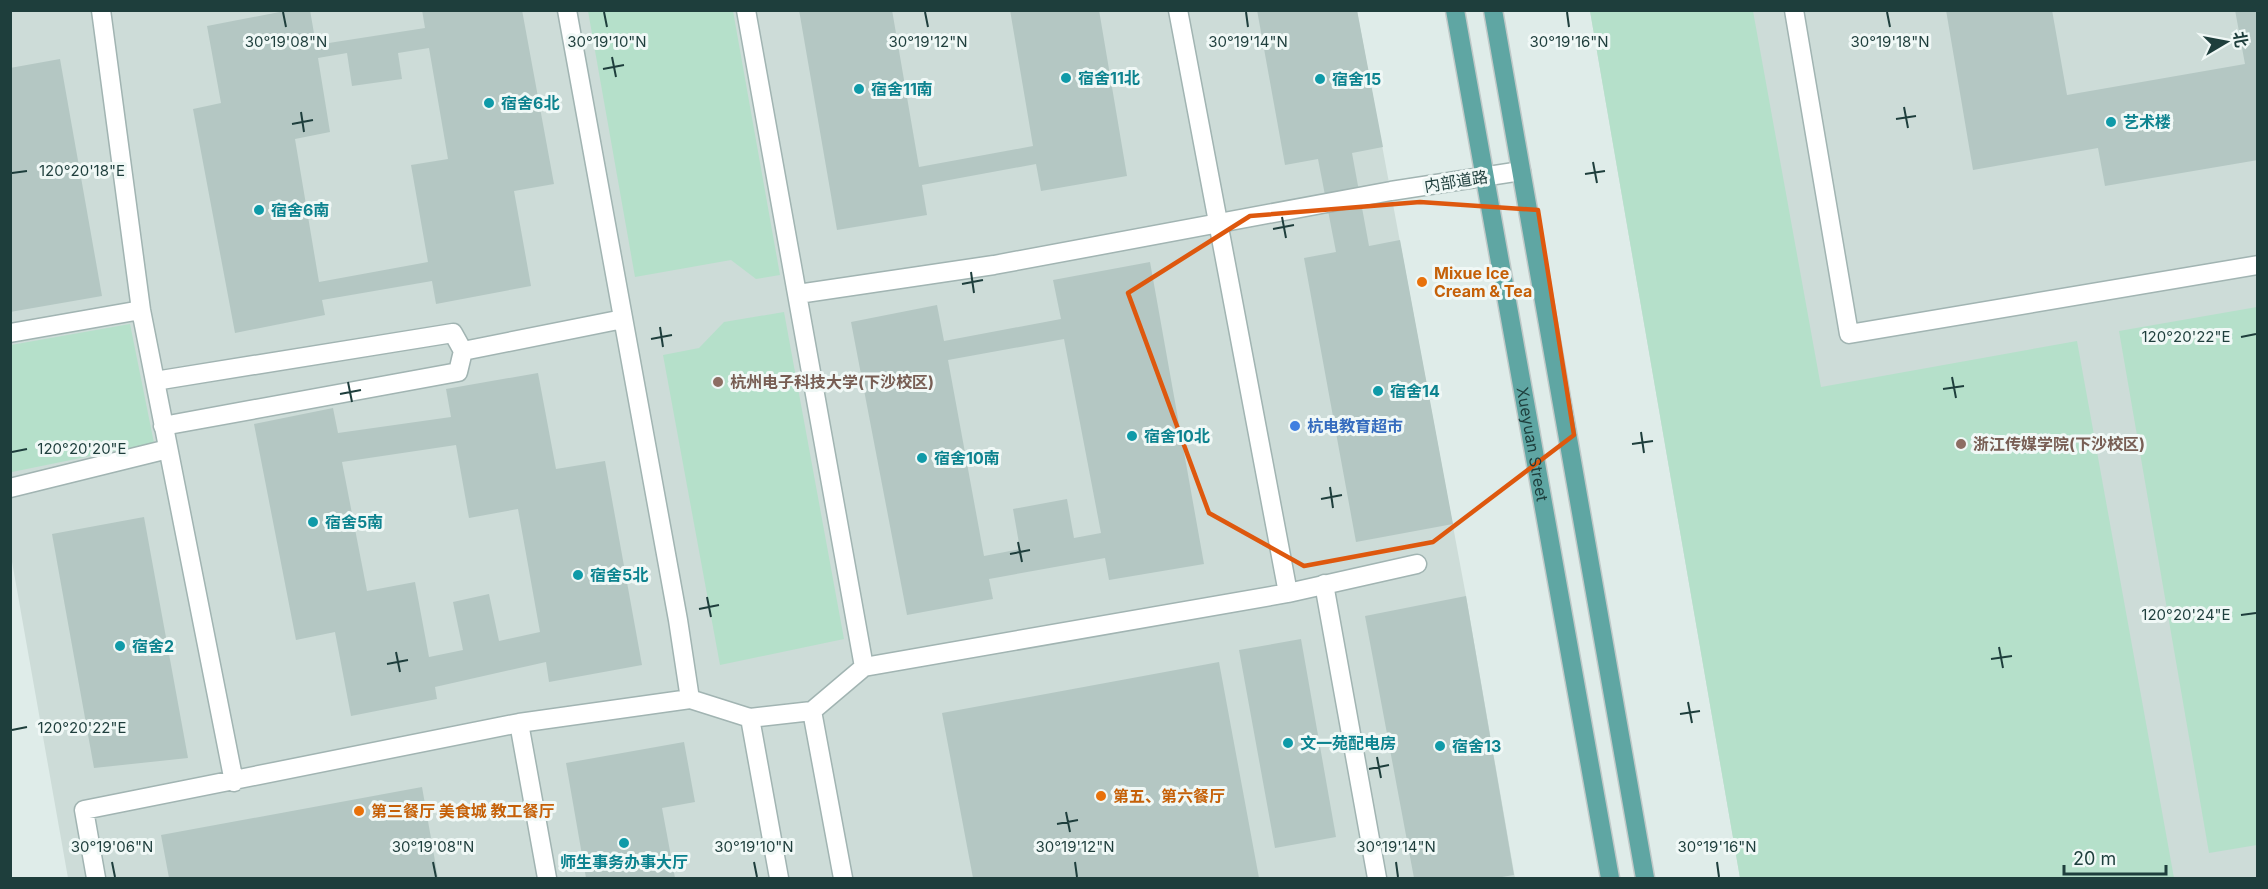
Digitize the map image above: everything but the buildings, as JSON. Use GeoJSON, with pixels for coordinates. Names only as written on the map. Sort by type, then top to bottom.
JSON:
{"type":"FeatureCollection","features":[{"type":"Feature","properties":{"kind":"main road","name":"Xueyuan Street"},"geometry":{"type":"LineString","coordinates":[[1455,10],[1610,879]]}},
{"type":"Feature","properties":{"kind":"main road"},"geometry":{"type":"LineString","coordinates":[[1492,10],[1645,879]]}},
{"type":"Feature","properties":{"kind":"street"},"geometry":{"type":"LineString","coordinates":[[101,10],[141,310],[234,782]]}},
{"type":"Feature","properties":{"kind":"street"},"geometry":{"type":"LineString","coordinates":[[567,10],[678,620],[690,699]]}},
{"type":"Feature","properties":{"kind":"street"},"geometry":{"type":"LineString","coordinates":[[746,10],[864,667]]}},
{"type":"Feature","properties":{"kind":"street"},"geometry":{"type":"LineString","coordinates":[[1178,10],[1288,593]]}},
{"type":"Feature","properties":{"kind":"street"},"geometry":{"type":"LineString","coordinates":[[1794,10],[1849,334],[2258,265]]}},
{"type":"Feature","properties":{"kind":"street","name":"内部道路"},"geometry":{"type":"LineString","coordinates":[[798,294],[994,266],[1391,191],[1521,171]]}},
{"type":"Feature","properties":{"kind":"street"},"geometry":{"type":"LineString","coordinates":[[10,333],[141,310]]}},
{"type":"Feature","properties":{"kind":"street"},"geometry":{"type":"LineString","coordinates":[[463,351],[623,319]]}},
{"type":"Feature","properties":{"kind":"street"},"geometry":{"type":"LineString","coordinates":[[155,381],[453,333],[463,351],[458,372],[163,426]]}},
{"type":"Feature","properties":{"kind":"street"},"geometry":{"type":"LineString","coordinates":[[10,488],[168,449]]}},
{"type":"Feature","properties":{"kind":"street"},"geometry":{"type":"LineString","coordinates":[[96,879],[84,810],[234,782],[519,723],[690,699],[750,718],[813,711],[864,667],[1288,593],[1417,564]]}},
{"type":"Feature","properties":{"kind":"street"},"geometry":{"type":"LineString","coordinates":[[1324,584],[1377,879]]}},
{"type":"Feature","properties":{"kind":"street"},"geometry":{"type":"LineString","coordinates":[[813,711],[843,879]]}},
{"type":"Feature","properties":{"kind":"street"},"geometry":{"type":"LineString","coordinates":[[750,718],[779,879]]}},
{"type":"Feature","properties":{"kind":"street"},"geometry":{"type":"LineString","coordinates":[[519,723],[547,879]]}},
{"type":"Feature","properties":{"kind":"highlighted area"},"geometry":{"type":"Polygon","coordinates":[[[1420,202],[1538,210],[1574,435],[1433,542],[1304,566],[1209,513],[1128,293],[1250,216],[1420,202]]]}},
{"type":"Feature","properties":{"kind":"shaded area","name":"杭州电子科技大学(下沙校区)"},"geometry":{"type":"Polygon","coordinates":[[[10,11],[1357,11],[1466,596],[1515,878],[68,878],[11,556],[10,11]]]}},
{"type":"Feature","properties":{"kind":"shaded area","name":"浙江传媒学院(下沙校区)"},"geometry":{"type":"Polygon","coordinates":[[[1590,11],[2257,11],[2257,878],[1740,878],[1590,11]]]}},
{"type":"Feature","properties":{"kind":"green space"},"geometry":{"type":"Polygon","coordinates":[[[588,11],[733,11],[780,275],[756,279],[731,260],[635,277],[588,11]]]}},
{"type":"Feature","properties":{"kind":"green space"},"geometry":{"type":"Polygon","coordinates":[[[1590,11],[1753,11],[1821,387],[2077,341],[2174,878],[1740,878],[1590,11]]]}},
{"type":"Feature","properties":{"kind":"green space"},"geometry":{"type":"Polygon","coordinates":[[[2257,307],[2257,845],[2209,853],[2119,331],[2257,307]]]}},
{"type":"Feature","properties":{"kind":"green space"},"geometry":{"type":"Polygon","coordinates":[[[784,312],[844,639],[720,665],[663,355],[699,348],[724,322],[784,312]]]}},
{"type":"Feature","properties":{"kind":"green space"},"geometry":{"type":"Polygon","coordinates":[[[130,324],[154,443],[12,472],[11,345],[130,324]]]}},
{"type":"Feature","properties":{"kind":"place","name":"宿舍11北"},"geometry":{"type":"Point","coordinates":[1066,78]}},
{"type":"Feature","properties":{"kind":"place","name":"宿舍15"},"geometry":{"type":"Point","coordinates":[1320,79]}},
{"type":"Feature","properties":{"kind":"place","name":"宿舍11南"},"geometry":{"type":"Point","coordinates":[859,89]}},
{"type":"Feature","properties":{"kind":"place","name":"宿舍6北"},"geometry":{"type":"Point","coordinates":[489,103]}},
{"type":"Feature","properties":{"kind":"place","name":"艺术楼"},"geometry":{"type":"Point","coordinates":[2111,122]}},
{"type":"Feature","properties":{"kind":"place","name":"宿舍6南"},"geometry":{"type":"Point","coordinates":[259,210]}},
{"type":"Feature","properties":{"kind":"place","name":"Mixue Ice Cream & Tea"},"geometry":{"type":"Point","coordinates":[1422,282]}},
{"type":"Feature","properties":{"kind":"place","name":"杭州电子科技大学(下沙校区)"},"geometry":{"type":"Point","coordinates":[718,382]}},
{"type":"Feature","properties":{"kind":"place","name":"宿舍14"},"geometry":{"type":"Point","coordinates":[1378,391]}},
{"type":"Feature","properties":{"kind":"place","name":"杭电教育超市"},"geometry":{"type":"Point","coordinates":[1295,426]}},
{"type":"Feature","properties":{"kind":"place","name":"宿舍10北"},"geometry":{"type":"Point","coordinates":[1132,436]}},
{"type":"Feature","properties":{"kind":"place","name":"浙江传媒学院(下沙校区)"},"geometry":{"type":"Point","coordinates":[1961,444]}},
{"type":"Feature","properties":{"kind":"place","name":"宿舍10南"},"geometry":{"type":"Point","coordinates":[922,458]}},
{"type":"Feature","properties":{"kind":"place","name":"宿舍5南"},"geometry":{"type":"Point","coordinates":[313,522]}},
{"type":"Feature","properties":{"kind":"place","name":"宿舍5北"},"geometry":{"type":"Point","coordinates":[578,575]}},
{"type":"Feature","properties":{"kind":"place","name":"宿舍2"},"geometry":{"type":"Point","coordinates":[120,646]}},
{"type":"Feature","properties":{"kind":"place","name":"文一苑配电房"},"geometry":{"type":"Point","coordinates":[1288,743]}},
{"type":"Feature","properties":{"kind":"place","name":"宿舍13"},"geometry":{"type":"Point","coordinates":[1440,746]}},
{"type":"Feature","properties":{"kind":"place","name":"第五、第六餐厅"},"geometry":{"type":"Point","coordinates":[1101,796]}},
{"type":"Feature","properties":{"kind":"place","name":"第三餐厅 美食城 教工餐厅"},"geometry":{"type":"Point","coordinates":[359,811]}},
{"type":"Feature","properties":{"kind":"place","name":"师生事务办事大厅"},"geometry":{"type":"Point","coordinates":[624,843]}}]}
